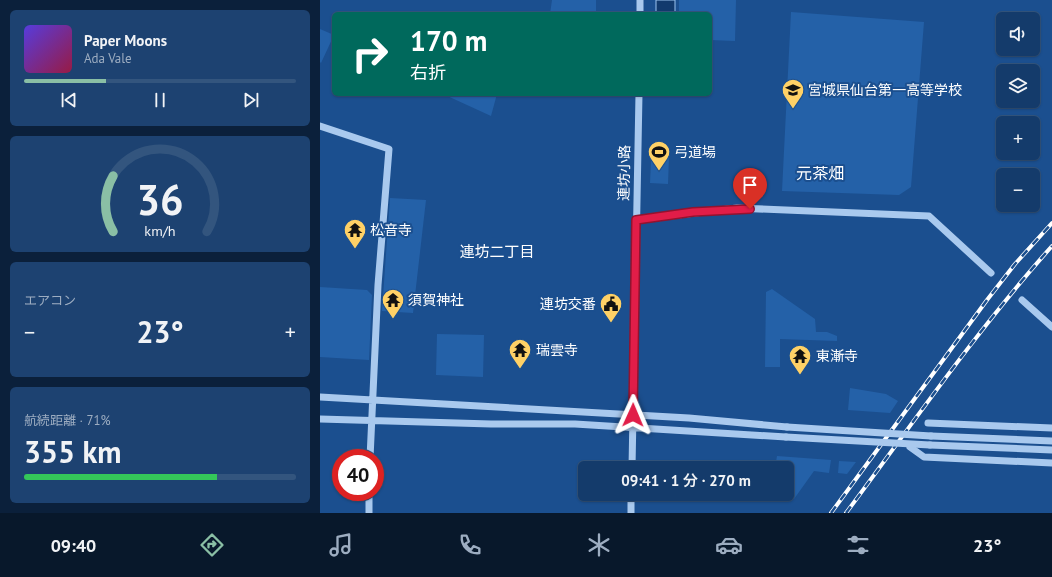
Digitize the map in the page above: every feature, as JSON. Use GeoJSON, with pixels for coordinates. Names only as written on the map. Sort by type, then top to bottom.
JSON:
{"type":"FeatureCollection","features":[{"type":"Feature","properties":{"kind":"street"},"geometry":{"type":"LineString","coordinates":[[640,0],[640,12]]}},
{"type":"Feature","properties":{"kind":"street","name":"連坊小路"},"geometry":{"type":"LineString","coordinates":[[632,461],[639,96]]}},
{"type":"Feature","properties":{"kind":"street"},"geometry":{"type":"LineString","coordinates":[[320,126],[389,149],[371,400],[370,449]]}},
{"type":"Feature","properties":{"kind":"street"},"geometry":{"type":"LineString","coordinates":[[636,220],[737,208],[929,216],[991,273]]}},
{"type":"Feature","properties":{"kind":"street"},"geometry":{"type":"LineString","coordinates":[[1022,300],[1052,327]]}},
{"type":"Feature","properties":{"kind":"street"},"geometry":{"type":"LineString","coordinates":[[320,397],[633,415],[787,427],[963,438],[1052,441]]}},
{"type":"Feature","properties":{"kind":"street"},"geometry":{"type":"LineString","coordinates":[[320,419],[568,424],[962,447],[1052,450]]}},
{"type":"Feature","properties":{"kind":"street"},"geometry":{"type":"LineString","coordinates":[[928,423],[1052,428]]}},
{"type":"Feature","properties":{"kind":"street"},"geometry":{"type":"LineString","coordinates":[[910,447],[924,458],[1052,463]]}},
{"type":"Feature","properties":{"kind":"street"},"geometry":{"type":"LineString","coordinates":[[369,501],[369,513]]}},
{"type":"Feature","properties":{"kind":"street"},"geometry":{"type":"LineString","coordinates":[[631,501],[631,513]]}},
{"type":"Feature","properties":{"kind":"shaded area"},"geometry":{"type":"Polygon","coordinates":[[[552,0],[596,0],[596,12],[550,12],[552,0]]]}},
{"type":"Feature","properties":{"kind":"shaded area"},"geometry":{"type":"Polygon","coordinates":[[[656,0],[675,0],[675,12],[656,12],[656,0]]]}},
{"type":"Feature","properties":{"kind":"shaded area"},"geometry":{"type":"Polygon","coordinates":[[[679,0],[736,0],[735,41],[712,40],[712,12],[679,12],[679,0]]]}},
{"type":"Feature","properties":{"kind":"shaded area"},"geometry":{"type":"Polygon","coordinates":[[[791,12],[924,22],[911,187],[899,195],[782,191],[791,12]]]}},
{"type":"Feature","properties":{"kind":"shaded area"},"geometry":{"type":"Polygon","coordinates":[[[320,29],[332,34],[332,39],[321,63],[320,29]]]}},
{"type":"Feature","properties":{"kind":"shaded area"},"geometry":{"type":"Polygon","coordinates":[[[447,96],[496,96],[491,116],[447,96]]]}},
{"type":"Feature","properties":{"kind":"shaded area","name":"弓道場"},"geometry":{"type":"Polygon","coordinates":[[[656,156],[669,157],[668,184],[650,183],[651,161],[656,161],[656,156]]]}},
{"type":"Feature","properties":{"kind":"shaded area"},"geometry":{"type":"Polygon","coordinates":[[[390,198],[426,200],[413,313],[382,311],[390,198]]]}},
{"type":"Feature","properties":{"kind":"shaded area"},"geometry":{"type":"Polygon","coordinates":[[[320,287],[367,290],[372,295],[369,360],[320,357],[320,287]]]}},
{"type":"Feature","properties":{"kind":"shaded area"},"geometry":{"type":"Polygon","coordinates":[[[772,289],[815,319],[816,332],[827,332],[837,336],[837,341],[780,339],[780,367],[765,367],[766,292],[772,289]]]}},
{"type":"Feature","properties":{"kind":"shaded area"},"geometry":{"type":"Polygon","coordinates":[[[437,334],[484,335],[483,377],[436,375],[437,334]]]}},
{"type":"Feature","properties":{"kind":"shaded area"},"geometry":{"type":"Polygon","coordinates":[[[850,388],[886,394],[898,401],[890,413],[848,410],[850,388]]]}},
{"type":"Feature","properties":{"kind":"shaded area"},"geometry":{"type":"Polygon","coordinates":[[[777,456],[831,460],[829,473],[814,471],[794,499],[794,461],[776,461],[777,456]]]}},
{"type":"Feature","properties":{"kind":"shaded area"},"geometry":{"type":"Polygon","coordinates":[[[839,461],[856,462],[847,474],[838,473],[839,461]]]}},
{"type":"Feature","properties":{"kind":"railway"},"geometry":{"type":"LineString","coordinates":[[831,513],[987,300],[1015,264],[1052,223]]}},
{"type":"Feature","properties":{"kind":"railway"},"geometry":{"type":"LineString","coordinates":[[846,513],[998,310],[1052,246]]}},
{"type":"Feature","properties":{"kind":"place","name":"宮城県仙台第一高等学校"},"geometry":{"type":"Point","coordinates":[793,110]}},
{"type":"Feature","properties":{"kind":"place","name":"弓道場"},"geometry":{"type":"Point","coordinates":[659,172]}},
{"type":"Feature","properties":{"kind":"place","name":"松音寺"},"geometry":{"type":"Point","coordinates":[355,250]}},
{"type":"Feature","properties":{"kind":"place","name":"須賀神社"},"geometry":{"type":"Point","coordinates":[393,320]}},
{"type":"Feature","properties":{"kind":"place","name":"連坊交番"},"geometry":{"type":"Point","coordinates":[611,324]}},
{"type":"Feature","properties":{"kind":"place","name":"瑞雲寺"},"geometry":{"type":"Point","coordinates":[520,370]}},
{"type":"Feature","properties":{"kind":"place","name":"東漸寺"},"geometry":{"type":"Point","coordinates":[800,376]}},
{"type":"Feature","properties":{"kind":"district","name":"元茶畑"},"geometry":{"type":"Point","coordinates":[820,173]}},
{"type":"Feature","properties":{"kind":"district","name":"連坊二丁目"},"geometry":{"type":"Point","coordinates":[497,252]}},
{"type":"Feature","properties":{"kind":"route"},"geometry":{"type":"LineString","coordinates":[[633,415],[636,220],[693,212],[737,208],[750,209]]}}]}
